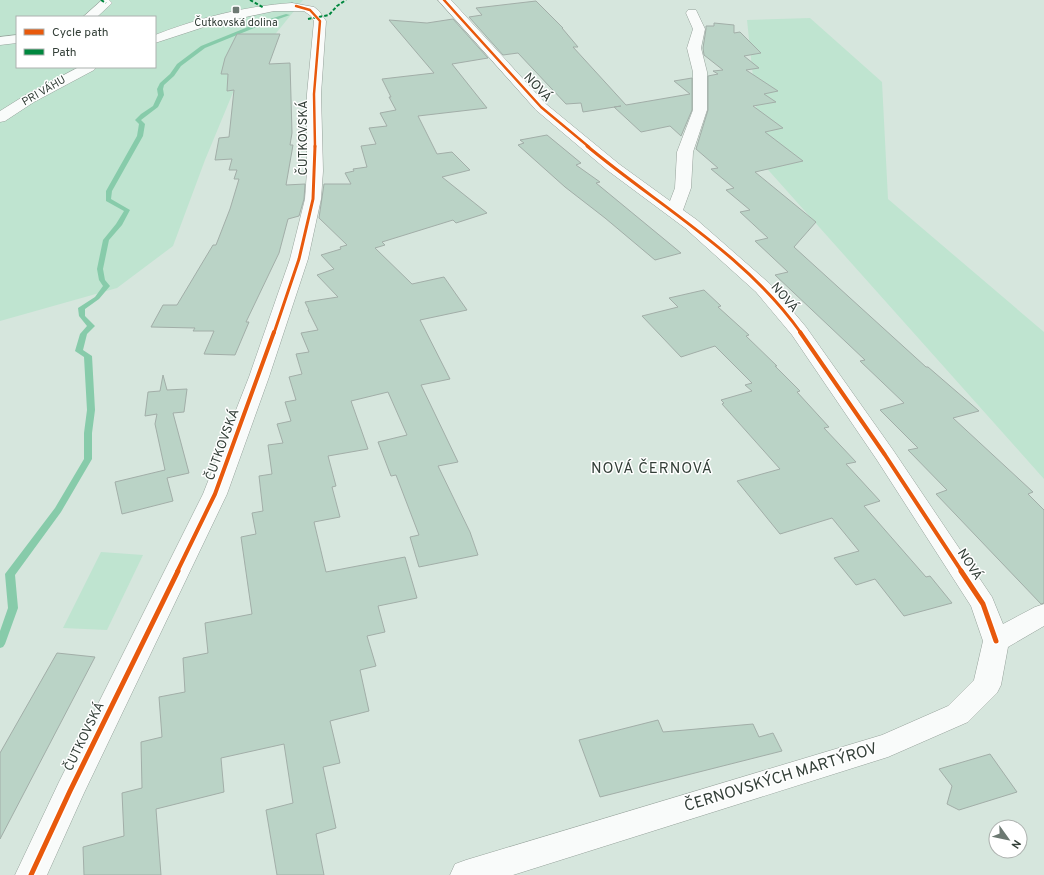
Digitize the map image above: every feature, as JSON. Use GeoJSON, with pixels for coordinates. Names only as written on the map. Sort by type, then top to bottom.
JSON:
{"type":"FeatureCollection","features":[{"type":"Feature","properties":{"kind":"street","name":"NOVÁ"},"geometry":{"type":"LineString","coordinates":[[444,0],[541,107],[613,167],[691,224],[763,288],[799,330],[885,455],[982,604],[996,641]]}},
{"type":"Feature","properties":{"kind":"street"},"geometry":{"type":"LineString","coordinates":[[90,16],[106,3]]}},
{"type":"Feature","properties":{"kind":"street"},"geometry":{"type":"LineString","coordinates":[[156,39],[246,12],[302,3]]}},
{"type":"Feature","properties":{"kind":"street","name":"ČUTKOVSKÁ"},"geometry":{"type":"LineString","coordinates":[[31,875],[70,791],[215,494],[259,376],[299,259],[313,199],[314,94],[320,21],[317,16],[302,3]]}},
{"type":"Feature","properties":{"kind":"street"},"geometry":{"type":"LineString","coordinates":[[674,212],[683,188],[685,152],[700,110],[700,72],[694,48],[699,29],[692,13]]}},
{"type":"Feature","properties":{"kind":"street"},"geometry":{"type":"LineString","coordinates":[[0,41],[16,39]]}},
{"type":"Feature","properties":{"kind":"street","name":"PRI VÁHU"},"geometry":{"type":"LineString","coordinates":[[0,118],[35,95],[87,68]]}},
{"type":"Feature","properties":{"kind":"street"},"geometry":{"type":"LineString","coordinates":[[996,641],[1044,614]]}},
{"type":"Feature","properties":{"kind":"street","name":"ČERNOVSKÝCH MARTÝROV"},"geometry":{"type":"LineString","coordinates":[[466,875],[888,745],[944,721],[958,714],[987,685],[996,641]]}},
{"type":"Feature","properties":{"kind":"green space"},"geometry":{"type":"Polygon","coordinates":[[[0,0],[303,0],[264,48],[234,90],[205,160],[173,246],[117,288],[0,321],[0,0]]]}},
{"type":"Feature","properties":{"kind":"green space"},"geometry":{"type":"Polygon","coordinates":[[[810,18],[882,82],[888,199],[1044,332],[1044,479],[762,163],[747,20],[810,18]]]}},
{"type":"Feature","properties":{"kind":"green space"},"geometry":{"type":"Polygon","coordinates":[[[101,552],[143,555],[107,630],[63,628],[101,552]]]}},
{"type":"Feature","properties":{"kind":"building"},"geometry":{"type":"Polygon","coordinates":[[[536,1],[563,28],[578,47],[573,47],[626,105],[690,94],[674,81],[692,78],[692,110],[681,136],[670,126],[641,132],[614,107],[583,112],[581,103],[566,104],[518,53],[503,55],[469,17],[482,15],[476,8],[536,1]]]}},
{"type":"Feature","properties":{"kind":"building"},"geometry":{"type":"Polygon","coordinates":[[[453,19],[488,58],[452,64],[487,108],[418,116],[437,154],[452,152],[470,170],[442,177],[487,213],[456,223],[453,220],[382,242],[385,245],[375,248],[412,284],[444,277],[467,310],[420,320],[450,379],[421,385],[458,462],[438,466],[470,532],[478,555],[419,567],[410,537],[419,535],[396,475],[391,476],[378,442],[407,435],[388,392],[351,401],[368,449],[328,456],[336,486],[332,487],[340,517],[314,522],[326,572],[405,557],[417,598],[378,606],[385,632],[367,636],[376,666],[360,670],[369,711],[330,721],[340,763],[323,767],[336,828],[316,834],[324,875],[277,875],[266,810],[293,803],[284,744],[221,758],[224,792],[156,809],[161,875],[84,875],[83,847],[124,836],[122,793],[142,788],[141,742],[162,737],[159,697],[185,692],[183,658],[208,653],[205,623],[252,614],[241,537],[256,534],[252,513],[263,511],[259,476],[272,474],[268,445],[283,443],[277,424],[291,421],[285,402],[296,400],[289,377],[302,374],[296,354],[309,352],[301,333],[318,330],[305,302],[338,297],[317,275],[334,269],[321,255],[341,249],[340,247],[347,245],[319,218],[324,184],[351,184],[345,173],[354,171],[353,169],[367,167],[361,146],[376,144],[369,128],[387,126],[380,113],[396,110],[382,79],[434,73],[389,20],[427,23],[453,19]]]}},
{"type":"Feature","properties":{"kind":"building"},"geometry":{"type":"Polygon","coordinates":[[[714,23],[734,25],[734,33],[740,32],[761,53],[744,56],[759,68],[746,70],[778,91],[764,94],[776,102],[753,106],[783,128],[765,132],[803,161],[755,172],[816,222],[794,247],[926,367],[928,367],[979,411],[953,418],[1033,492],[1028,494],[1044,510],[1044,603],[1041,604],[936,494],[947,490],[908,450],[918,448],[880,410],[904,403],[860,361],[865,360],[775,275],[788,272],[755,241],[768,238],[740,212],[750,210],[726,190],[734,188],[711,169],[718,168],[696,149],[708,110],[708,76],[718,74],[713,71],[723,70],[704,55],[703,48],[706,26],[714,26],[714,23]]]}},
{"type":"Feature","properties":{"kind":"building"},"geometry":{"type":"Polygon","coordinates":[[[237,34],[280,34],[269,64],[290,63],[292,133],[290,145],[293,145],[286,185],[305,184],[304,199],[299,216],[288,219],[279,253],[246,322],[249,322],[235,355],[204,354],[214,331],[193,331],[195,328],[151,327],[163,305],[177,305],[213,245],[216,245],[230,209],[239,179],[234,179],[237,170],[229,170],[232,159],[215,160],[219,138],[229,137],[234,90],[227,91],[228,74],[221,74],[225,58],[237,34]]]}},
{"type":"Feature","properties":{"kind":"building"},"geometry":{"type":"Polygon","coordinates":[[[547,135],[581,163],[576,165],[600,182],[596,183],[681,253],[655,260],[565,187],[518,145],[524,143],[520,140],[547,135]]]}},
{"type":"Feature","properties":{"kind":"building"},"geometry":{"type":"Polygon","coordinates":[[[704,290],[721,306],[718,307],[749,335],[746,336],[800,391],[797,392],[829,427],[824,428],[856,462],[846,464],[880,501],[864,506],[926,577],[930,576],[952,603],[904,616],[875,579],[856,585],[834,558],[859,551],[832,518],[780,534],[737,481],[780,469],[722,404],[724,403],[721,400],[752,391],[745,385],[752,383],[715,346],[681,357],[642,316],[678,307],[669,298],[704,290]]]}},
{"type":"Feature","properties":{"kind":"building"},"geometry":{"type":"Polygon","coordinates":[[[163,375],[167,390],[187,389],[184,412],[173,413],[189,473],[167,478],[173,501],[122,514],[115,482],[165,470],[155,424],[157,414],[145,416],[148,392],[160,391],[163,375]]]}},
{"type":"Feature","properties":{"kind":"building"},"geometry":{"type":"Polygon","coordinates":[[[57,653],[95,657],[0,839],[0,753],[57,653]]]}},
{"type":"Feature","properties":{"kind":"building"},"geometry":{"type":"Polygon","coordinates":[[[658,720],[663,732],[753,724],[759,737],[773,733],[782,751],[600,797],[579,740],[658,720]]]}},
{"type":"Feature","properties":{"kind":"building"},"geometry":{"type":"Polygon","coordinates":[[[990,754],[1017,792],[959,810],[947,804],[952,786],[939,769],[990,754]]]}},
{"type":"Feature","properties":{"kind":"waterway"},"geometry":{"type":"LineString","coordinates":[[0,644],[13,608],[10,574],[58,510],[88,459],[88,433],[91,410],[88,356],[79,351],[84,334],[91,326],[82,316],[81,308],[97,298],[107,286],[102,280],[100,269],[106,240],[119,225],[127,210],[108,200],[109,191],[140,136],[142,124],[138,120],[155,107],[161,95],[160,89],[162,84],[172,75],[179,65],[203,47],[262,23],[288,15]]}},
{"type":"Feature","properties":{"kind":"marked path"},"geometry":{"type":"LineString","coordinates":[[101,0],[106,3]]}},
{"type":"Feature","properties":{"kind":"marked path"},"geometry":{"type":"LineString","coordinates":[[250,0],[264,8]]}},
{"type":"Feature","properties":{"kind":"marked path"},"geometry":{"type":"LineString","coordinates":[[308,19],[329,15],[337,6],[346,0]]}},
{"type":"Feature","properties":{"kind":"cycle path"},"geometry":{"type":"LineString","coordinates":[[444,0],[541,107],[613,167],[691,224],[763,288],[799,331],[885,455],[983,604],[996,641]]}},
{"type":"Feature","properties":{"kind":"cycle path"},"geometry":{"type":"LineString","coordinates":[[31,875],[70,791],[215,494],[259,377],[299,259],[313,199],[315,171],[314,94],[320,21],[310,10],[296,6]]}},
{"type":"Feature","properties":{"kind":"place","name":"Čutkovská dolina"},"geometry":{"type":"Point","coordinates":[236,10]}},
{"type":"Feature","properties":{"kind":"district","name":"NOVÁ ČERNOVÁ"},"geometry":{"type":"Point","coordinates":[652,469]}}]}
